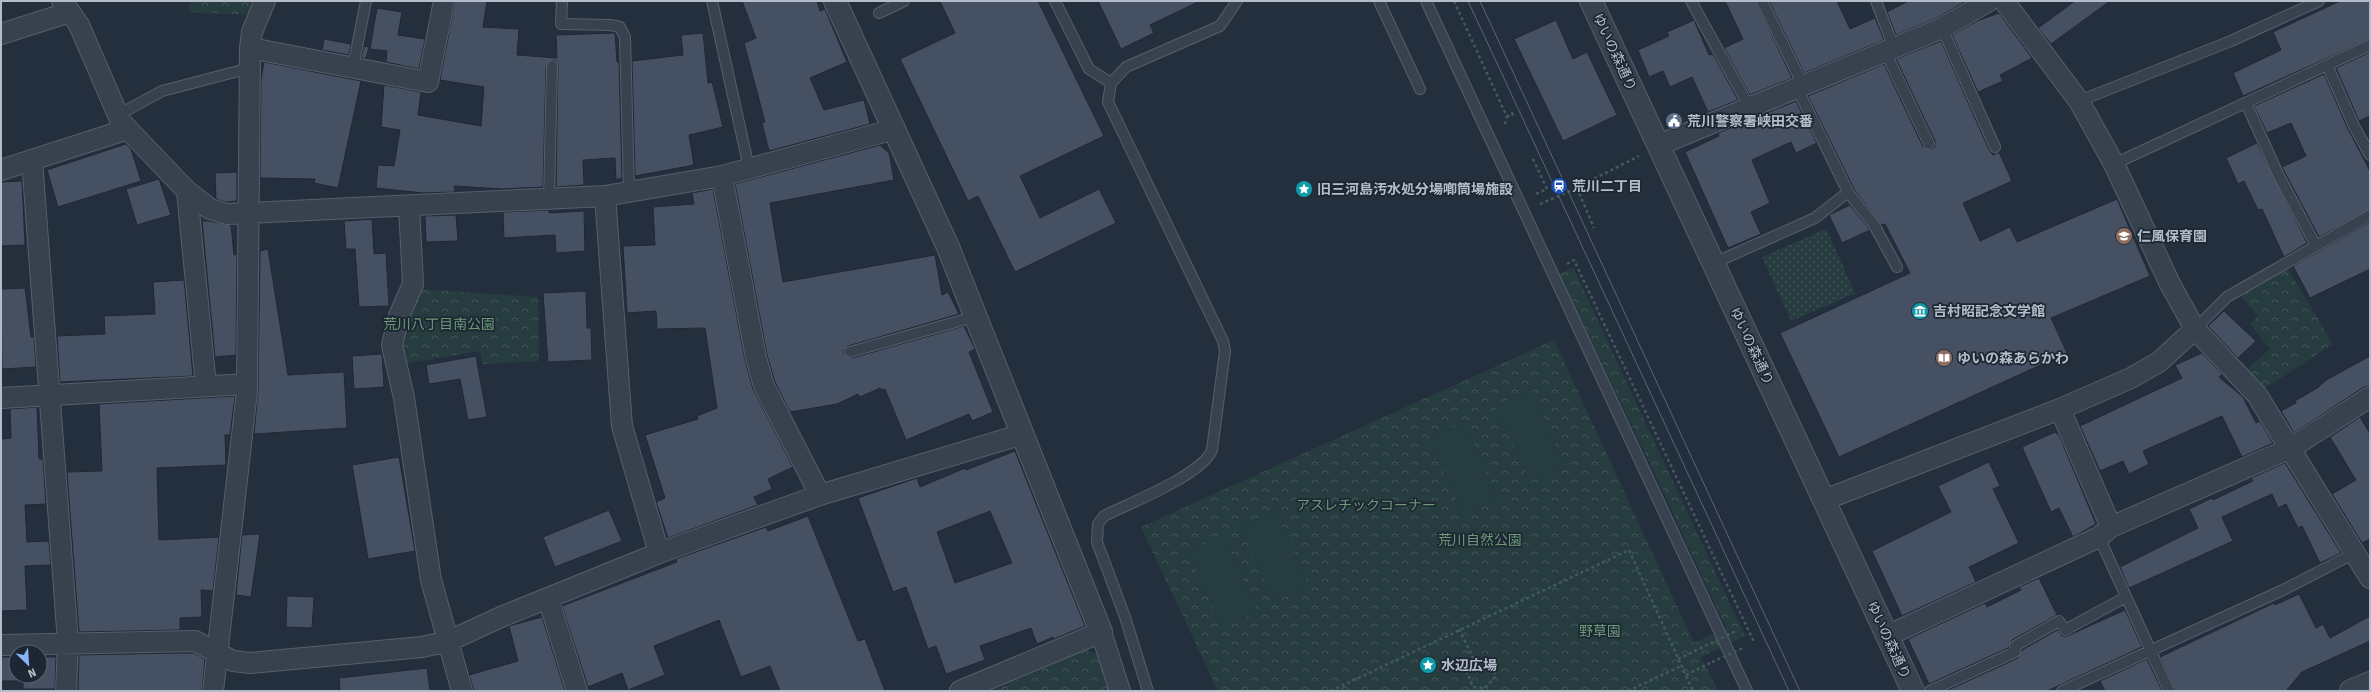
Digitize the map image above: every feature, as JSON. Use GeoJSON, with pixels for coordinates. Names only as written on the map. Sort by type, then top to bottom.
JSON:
{"type":"FeatureCollection","features":[{"type":"Feature","properties":{"kind":"street"},"geometry":{"type":"LineString","coordinates":[[213,691],[247,384],[250,214],[250,48],[252,32],[265,1]]}},
{"type":"Feature","properties":{"kind":"street"},"geometry":{"type":"LineString","coordinates":[[250,48],[428,82],[444,1]]}},
{"type":"Feature","properties":{"kind":"street"},"geometry":{"type":"LineString","coordinates":[[835,1],[895,129],[977,316],[1101,632],[1120,691]]}},
{"type":"Feature","properties":{"kind":"street","name":"ゆいの森通り"},"geometry":{"type":"LineString","coordinates":[[1591,1],[1913,691]]}},
{"type":"Feature","properties":{"kind":"street"},"geometry":{"type":"LineString","coordinates":[[1658,146],[1942,28],[1989,1]]}},
{"type":"Feature","properties":{"kind":"street"},"geometry":{"type":"LineString","coordinates":[[2004,1],[2079,101],[2114,164],[2170,284],[2195,329],[2257,396],[2291,448],[2354,554],[2370,578]]}},
{"type":"Feature","properties":{"kind":"street"},"geometry":{"type":"LineString","coordinates":[[1,34],[66,6],[79,25],[123,122],[187,190],[210,209],[227,214],[605,196],[722,176],[895,129]]}},
{"type":"Feature","properties":{"kind":"street"},"geometry":{"type":"LineString","coordinates":[[1,170],[32,160],[123,122]]}},
{"type":"Feature","properties":{"kind":"street"},"geometry":{"type":"LineString","coordinates":[[32,160],[68,642],[66,691]]}},
{"type":"Feature","properties":{"kind":"street"},"geometry":{"type":"LineString","coordinates":[[722,176],[756,358],[764,386],[820,495]]}},
{"type":"Feature","properties":{"kind":"street"},"geometry":{"type":"LineString","coordinates":[[187,190],[206,386]]}},
{"type":"Feature","properties":{"kind":"street"},"geometry":{"type":"LineString","coordinates":[[605,196],[622,426],[659,553]]}},
{"type":"Feature","properties":{"kind":"street"},"geometry":{"type":"LineString","coordinates":[[409,206],[413,284],[399,316],[392,345],[404,398],[431,580],[462,691]]}},
{"type":"Feature","properties":{"kind":"street"},"geometry":{"type":"LineString","coordinates":[[1824,500],[2060,409],[2131,378],[2159,362],[2195,329]]}},
{"type":"Feature","properties":{"kind":"street"},"geometry":{"type":"LineString","coordinates":[[1,398],[247,384]]}},
{"type":"Feature","properties":{"kind":"street"},"geometry":{"type":"LineString","coordinates":[[1887,636],[2105,532],[2291,448],[2370,397]]}},
{"type":"Feature","properties":{"kind":"street"},"geometry":{"type":"LineString","coordinates":[[2060,409],[2105,532]]}},
{"type":"Feature","properties":{"kind":"street"},"geometry":{"type":"LineString","coordinates":[[1,645],[68,642],[195,641],[217,651],[233,661],[250,663],[422,647],[449,641],[548,598],[659,553],[820,495],[1023,434]]}},
{"type":"Feature","properties":{"kind":"street"},"geometry":{"type":"LineString","coordinates":[[548,598],[577,691]]}},
{"type":"Feature","properties":{"kind":"street"},"geometry":{"type":"LineString","coordinates":[[960,691],[1101,632]]}},
{"type":"Feature","properties":{"kind":"street"},"geometry":{"type":"LineString","coordinates":[[2351,691],[2370,683]]}},
{"type":"Feature","properties":{"kind":"lane"},"geometry":{"type":"LineString","coordinates":[[353,67],[366,1]]}},
{"type":"Feature","properties":{"kind":"lane"},"geometry":{"type":"LineString","coordinates":[[562,1],[561,24],[610,25],[620,27],[625,37],[629,192]]}},
{"type":"Feature","properties":{"kind":"lane"},"geometry":{"type":"LineString","coordinates":[[712,1],[749,168]]}},
{"type":"Feature","properties":{"kind":"lane"},"geometry":{"type":"LineString","coordinates":[[879,13],[904,1]]}},
{"type":"Feature","properties":{"kind":"lane"},"geometry":{"type":"LineString","coordinates":[[1056,1],[1089,69],[1111,83]]}},
{"type":"Feature","properties":{"kind":"lane"},"geometry":{"type":"LineString","coordinates":[[1148,691],[1125,617],[1098,542],[1098,524],[1104,516],[1191,473],[1209,457],[1212,450],[1225,350],[1108,102],[1111,83],[1126,67],[1220,26],[1237,1]]}},
{"type":"Feature","properties":{"kind":"lane"},"geometry":{"type":"LineString","coordinates":[[1379,1],[1420,89]]}},
{"type":"Feature","properties":{"kind":"lane"},"geometry":{"type":"LineString","coordinates":[[1426,1],[1747,691]]}},
{"type":"Feature","properties":{"kind":"lane"},"geometry":{"type":"LineString","coordinates":[[1691,1],[1750,108]]}},
{"type":"Feature","properties":{"kind":"lane"},"geometry":{"type":"LineString","coordinates":[[1762,1],[1848,192],[1874,225],[1897,267]]}},
{"type":"Feature","properties":{"kind":"lane"},"geometry":{"type":"LineString","coordinates":[[1876,1],[1890,49],[1929,144]]}},
{"type":"Feature","properties":{"kind":"lane"},"geometry":{"type":"LineString","coordinates":[[2079,101],[2231,41],[2320,1]]}},
{"type":"Feature","properties":{"kind":"lane"},"geometry":{"type":"LineString","coordinates":[[1942,28],[1995,147]]}},
{"type":"Feature","properties":{"kind":"lane"},"geometry":{"type":"LineString","coordinates":[[2114,164],[2370,45]]}},
{"type":"Feature","properties":{"kind":"lane"},"geometry":{"type":"LineString","coordinates":[[2327,64],[2354,126],[2370,155]]}},
{"type":"Feature","properties":{"kind":"lane"},"geometry":{"type":"LineString","coordinates":[[549,199],[552,66]]}},
{"type":"Feature","properties":{"kind":"lane"},"geometry":{"type":"LineString","coordinates":[[123,122],[162,91],[250,68]]}},
{"type":"Feature","properties":{"kind":"lane"},"geometry":{"type":"LineString","coordinates":[[2246,103],[2278,174],[2316,246]]}},
{"type":"Feature","properties":{"kind":"lane"},"geometry":{"type":"LineString","coordinates":[[1714,263],[1815,218],[1848,192]]}},
{"type":"Feature","properties":{"kind":"lane"},"geometry":{"type":"LineString","coordinates":[[2195,329],[2227,297],[2370,215]]}},
{"type":"Feature","properties":{"kind":"lane"},"geometry":{"type":"LineString","coordinates":[[850,352],[977,316]]}},
{"type":"Feature","properties":{"kind":"lane"},"geometry":{"type":"LineString","coordinates":[[2105,532],[2126,597],[2169,691]]}},
{"type":"Feature","properties":{"kind":"lane"},"geometry":{"type":"LineString","coordinates":[[2062,691],[2150,649],[2283,590],[2354,554]]}},
{"type":"Feature","properties":{"kind":"lane"},"geometry":{"type":"LineString","coordinates":[[1930,691],[2015,652],[2015,646],[2059,621],[2065,630],[2126,597]]}},
{"type":"Feature","properties":{"kind":"path"},"geometry":{"type":"LineString","coordinates":[[1454,1],[1508,117]]}},
{"type":"Feature","properties":{"kind":"path"},"geometry":{"type":"LineString","coordinates":[[1507,134],[1504,127],[1508,117],[1512,113],[1514,118]]}},
{"type":"Feature","properties":{"kind":"path"},"geometry":{"type":"LineString","coordinates":[[1532,187],[1541,205],[1658,146]]}},
{"type":"Feature","properties":{"kind":"path"},"geometry":{"type":"LineString","coordinates":[[1533,159],[1547,189],[1536,194]]}},
{"type":"Feature","properties":{"kind":"path"},"geometry":{"type":"LineString","coordinates":[[1577,188],[1594,228]]}},
{"type":"Feature","properties":{"kind":"path"},"geometry":{"type":"LineString","coordinates":[[1566,264],[1574,260],[1754,642]]}},
{"type":"Feature","properties":{"kind":"path"},"geometry":{"type":"LineString","coordinates":[[1331,691],[1459,629],[1629,550],[1693,691]]}},
{"type":"Feature","properties":{"kind":"path"},"geometry":{"type":"LineString","coordinates":[[1459,629],[1474,660]]}},
{"type":"Feature","properties":{"kind":"path"},"geometry":{"type":"LineString","coordinates":[[1678,659],[1736,631]]}},
{"type":"Feature","properties":{"kind":"path"},"geometry":{"type":"LineString","coordinates":[[1686,675],[1743,648]]}},
{"type":"Feature","properties":{"kind":"path"},"geometry":{"type":"LineString","coordinates":[[1474,660],[1490,662],[1496,676],[1486,690],[1473,687],[1466,670],[1474,660]]}},
{"type":"Feature","properties":{"kind":"path"},"geometry":{"type":"LineString","coordinates":[[1628,691],[1682,666]]}},
{"type":"Feature","properties":{"kind":"green space"},"geometry":{"type":"Polygon","coordinates":[[[190,1],[256,1],[251,15],[189,12],[190,1]]]}},
{"type":"Feature","properties":{"kind":"green space"},"geometry":{"type":"Polygon","coordinates":[[[1826,229],[1855,293],[1791,321],[1762,257],[1826,229]]]}},
{"type":"Feature","properties":{"kind":"green space"},"geometry":{"type":"Polygon","coordinates":[[[2286,266],[2333,344],[2261,391],[2245,371],[2270,349],[2250,324],[2258,316],[2239,294],[2286,266]]]}},
{"type":"Feature","properties":{"kind":"green space","name":"荒川自然公園"},"geometry":{"type":"Polygon","coordinates":[[[1573,267],[1745,636],[1701,657],[1718,691],[1218,691],[1141,527],[1554,340],[1694,643],[1726,628],[1661,487],[1559,274],[1573,267]]]}},
{"type":"Feature","properties":{"kind":"green space","name":"荒川八丁目南公園"},"geometry":{"type":"Polygon","coordinates":[[[417,289],[538,297],[539,361],[483,364],[480,351],[402,364],[398,345],[417,289]]]}},
{"type":"Feature","properties":{"kind":"green space"},"geometry":{"type":"Polygon","coordinates":[[[1531,390],[1565,466],[1529,482],[1495,405],[1531,390]]]}},
{"type":"Feature","properties":{"kind":"green space"},"geometry":{"type":"Polygon","coordinates":[[[1464,422],[1499,499],[1463,515],[1429,438],[1464,422]]]}},
{"type":"Feature","properties":{"kind":"green space"},"geometry":{"type":"Polygon","coordinates":[[[1275,510],[1309,586],[1274,602],[1240,526],[1275,510]]]}},
{"type":"Feature","properties":{"kind":"green space"},"geometry":{"type":"Polygon","coordinates":[[[1224,535],[1258,612],[1222,627],[1188,551],[1224,535]]]}},
{"type":"Feature","properties":{"kind":"green space"},"geometry":{"type":"Polygon","coordinates":[[[1085,649],[1098,654],[1109,691],[992,691],[1085,649]]]}},
{"type":"Feature","properties":{"kind":"building"},"geometry":{"type":"Polygon","coordinates":[[[455,1],[487,1],[483,27],[519,29],[517,55],[557,58],[556,35],[615,33],[617,62],[619,62],[622,178],[616,180],[615,158],[583,160],[584,185],[556,187],[558,66],[556,61],[552,60],[546,66],[543,187],[501,189],[454,186],[455,192],[423,193],[376,188],[378,165],[394,166],[400,130],[381,127],[384,85],[421,92],[418,115],[481,126],[484,87],[440,80],[455,1]]]}},
{"type":"Feature","properties":{"kind":"building"},"geometry":{"type":"Polygon","coordinates":[[[742,1],[817,1],[820,11],[825,9],[847,62],[810,78],[824,110],[864,100],[870,124],[769,151],[762,123],[765,122],[744,43],[756,38],[742,1]]]}},
{"type":"Feature","properties":{"kind":"building"},"geometry":{"type":"Polygon","coordinates":[[[940,1],[1038,1],[1104,136],[1020,176],[1040,218],[1099,189],[1116,223],[1015,272],[978,196],[968,201],[900,59],[955,33],[940,1]]]}},
{"type":"Feature","properties":{"kind":"building"},"geometry":{"type":"Polygon","coordinates":[[[1098,1],[1200,1],[1150,25],[1154,33],[1121,49],[1098,1]]]}},
{"type":"Feature","properties":{"kind":"building"},"geometry":{"type":"Polygon","coordinates":[[[1725,1],[1756,1],[1792,78],[1750,95],[1724,48],[1743,39],[1725,1]]]}},
{"type":"Feature","properties":{"kind":"building"},"geometry":{"type":"Polygon","coordinates":[[[1769,1],[1837,1],[1850,29],[1875,18],[1884,40],[1804,73],[1769,1]]]}},
{"type":"Feature","properties":{"kind":"building"},"geometry":{"type":"Polygon","coordinates":[[[1908,1],[1966,1],[1937,18],[1896,35],[1887,12],[1908,1]]]}},
{"type":"Feature","properties":{"kind":"building"},"geometry":{"type":"Polygon","coordinates":[[[2075,1],[2110,1],[2051,44],[2038,28],[2075,1]]]}},
{"type":"Feature","properties":{"kind":"building"},"geometry":{"type":"Polygon","coordinates":[[[2340,1],[2370,1],[2370,39],[2243,96],[2233,73],[2281,50],[2273,32],[2340,1]]]}},
{"type":"Feature","properties":{"kind":"building"},"geometry":{"type":"Polygon","coordinates":[[[377,8],[402,12],[398,35],[425,39],[419,69],[386,62],[387,51],[370,49],[377,8]]]}},
{"type":"Feature","properties":{"kind":"building"},"geometry":{"type":"Polygon","coordinates":[[[1999,13],[2032,58],[2000,75],[2003,81],[1978,92],[1952,35],[1977,21],[1999,13]]]}},
{"type":"Feature","properties":{"kind":"building"},"geometry":{"type":"Polygon","coordinates":[[[1556,20],[1573,59],[1587,52],[1617,115],[1563,141],[1514,39],[1556,20]]]}},
{"type":"Feature","properties":{"kind":"building"},"geometry":{"type":"Polygon","coordinates":[[[1694,20],[1709,55],[1713,54],[1738,100],[1708,112],[1692,77],[1670,87],[1663,71],[1649,77],[1638,50],[1669,36],[1667,32],[1694,20]]]}},
{"type":"Feature","properties":{"kind":"building"},"geometry":{"type":"Polygon","coordinates":[[[703,33],[708,83],[712,82],[723,127],[689,135],[694,165],[635,176],[632,61],[683,55],[681,35],[703,33]]]}},
{"type":"Feature","properties":{"kind":"building"},"geometry":{"type":"Polygon","coordinates":[[[324,39],[351,44],[349,55],[322,50],[324,39]]]}},
{"type":"Feature","properties":{"kind":"building"},"geometry":{"type":"Polygon","coordinates":[[[1941,41],[1989,150],[1993,155],[1999,152],[2012,181],[1963,203],[1980,241],[2010,227],[2017,242],[2117,199],[2150,276],[2051,318],[2067,353],[1839,457],[1780,333],[1910,273],[1885,224],[1881,225],[1854,189],[1808,96],[1884,64],[1923,147],[1931,150],[1935,147],[1935,141],[1896,59],[1941,41]]]}},
{"type":"Feature","properties":{"kind":"building"},"geometry":{"type":"Polygon","coordinates":[[[364,46],[369,47],[366,58],[361,58],[364,46]]]}},
{"type":"Feature","properties":{"kind":"building"},"geometry":{"type":"Polygon","coordinates":[[[2370,52],[2370,116],[2359,121],[2336,68],[2370,52]]]}},
{"type":"Feature","properties":{"kind":"building"},"geometry":{"type":"Polygon","coordinates":[[[264,62],[361,81],[338,188],[314,183],[315,179],[260,178],[261,80],[264,62]]]}},
{"type":"Feature","properties":{"kind":"building"},"geometry":{"type":"Polygon","coordinates":[[[2324,74],[2348,129],[2370,171],[2370,209],[2319,237],[2282,167],[2306,156],[2291,123],[2267,133],[2254,106],[2324,74]]]}},
{"type":"Feature","properties":{"kind":"building"},"geometry":{"type":"Polygon","coordinates":[[[1796,101],[1817,143],[1796,153],[1791,142],[1752,160],[1770,203],[1751,212],[1761,234],[1728,248],[1685,152],[1719,136],[1718,133],[1796,101]]]}},
{"type":"Feature","properties":{"kind":"building"},"geometry":{"type":"Polygon","coordinates":[[[2257,143],[2307,243],[2284,257],[2262,209],[2258,210],[2244,181],[2238,184],[2226,158],[2257,143]]]}},
{"type":"Feature","properties":{"kind":"building"},"geometry":{"type":"Polygon","coordinates":[[[126,144],[131,149],[141,181],[58,207],[47,170],[126,144]]]}},
{"type":"Feature","properties":{"kind":"building"},"geometry":{"type":"Polygon","coordinates":[[[880,145],[889,153],[894,180],[770,203],[783,282],[935,255],[942,295],[948,292],[959,314],[848,346],[844,350],[844,354],[852,358],[964,326],[975,349],[969,352],[993,412],[972,421],[969,414],[906,440],[885,389],[882,390],[880,388],[860,397],[858,394],[837,404],[790,412],[775,382],[767,355],[735,184],[880,145]]]}},
{"type":"Feature","properties":{"kind":"building"},"geometry":{"type":"Polygon","coordinates":[[[237,172],[237,201],[225,202],[216,199],[215,173],[237,172]]]}},
{"type":"Feature","properties":{"kind":"building"},"geometry":{"type":"Polygon","coordinates":[[[159,179],[171,215],[137,225],[126,189],[159,179]]]}},
{"type":"Feature","properties":{"kind":"building"},"geometry":{"type":"Polygon","coordinates":[[[22,181],[25,245],[1,246],[1,182],[22,181]]]}},
{"type":"Feature","properties":{"kind":"building"},"geometry":{"type":"Polygon","coordinates":[[[713,189],[745,360],[753,389],[793,467],[768,479],[772,489],[754,497],[758,505],[668,538],[656,502],[665,498],[645,435],[698,419],[697,416],[717,408],[705,328],[657,329],[656,311],[627,313],[623,246],[655,245],[653,207],[694,204],[692,193],[713,189]]]}},
{"type":"Feature","properties":{"kind":"building"},"geometry":{"type":"Polygon","coordinates":[[[1850,205],[1870,230],[1842,243],[1829,215],[1850,205]]]}},
{"type":"Feature","properties":{"kind":"building"},"geometry":{"type":"Polygon","coordinates":[[[549,210],[549,213],[584,211],[585,251],[556,253],[555,235],[504,238],[503,212],[549,210]]]}},
{"type":"Feature","properties":{"kind":"building"},"geometry":{"type":"Polygon","coordinates":[[[456,215],[458,241],[426,242],[425,216],[456,215]]]}},
{"type":"Feature","properties":{"kind":"building"},"geometry":{"type":"Polygon","coordinates":[[[372,219],[374,254],[386,253],[389,306],[359,307],[355,249],[346,249],[344,221],[372,219]]]}},
{"type":"Feature","properties":{"kind":"building"},"geometry":{"type":"Polygon","coordinates":[[[202,221],[231,225],[234,255],[237,254],[236,355],[215,357],[202,221]]]}},
{"type":"Feature","properties":{"kind":"building"},"geometry":{"type":"Polygon","coordinates":[[[2370,222],[2370,269],[2310,298],[2293,266],[2370,222]]]}},
{"type":"Feature","properties":{"kind":"building"},"geometry":{"type":"Polygon","coordinates":[[[268,249],[288,375],[344,372],[347,428],[254,434],[258,391],[260,251],[268,249]]]}},
{"type":"Feature","properties":{"kind":"building"},"geometry":{"type":"Polygon","coordinates":[[[184,280],[193,376],[60,382],[57,336],[105,334],[104,316],[155,314],[153,282],[184,280]]]}},
{"type":"Feature","properties":{"kind":"building"},"geometry":{"type":"Polygon","coordinates":[[[25,288],[31,337],[34,337],[36,367],[2,369],[1,289],[25,288]]]}},
{"type":"Feature","properties":{"kind":"building"},"geometry":{"type":"Polygon","coordinates":[[[586,291],[587,328],[591,328],[592,360],[548,362],[543,293],[586,291]]]}},
{"type":"Feature","properties":{"kind":"building"},"geometry":{"type":"Polygon","coordinates":[[[2224,311],[2256,341],[2238,358],[2208,326],[2224,311]]]}},
{"type":"Feature","properties":{"kind":"building"},"geometry":{"type":"Polygon","coordinates":[[[2202,353],[2222,374],[2219,377],[2243,397],[2256,423],[2260,421],[2273,443],[2242,457],[2222,416],[2143,451],[2149,464],[2129,474],[2123,461],[2100,471],[2080,426],[2182,378],[2175,365],[2202,353]]]}},
{"type":"Feature","properties":{"kind":"building"},"geometry":{"type":"Polygon","coordinates":[[[382,354],[384,387],[354,389],[352,356],[382,354]]]}},
{"type":"Feature","properties":{"kind":"building"},"geometry":{"type":"Polygon","coordinates":[[[476,356],[487,417],[468,420],[460,379],[429,384],[426,365],[476,356]]]}},
{"type":"Feature","properties":{"kind":"building"},"geometry":{"type":"Polygon","coordinates":[[[2370,356],[2370,386],[2364,387],[2294,433],[2281,411],[2296,403],[2295,401],[2319,387],[2328,379],[2370,356]]]}},
{"type":"Feature","properties":{"kind":"building"},"geometry":{"type":"Polygon","coordinates":[[[235,396],[230,435],[225,435],[226,465],[157,468],[159,540],[219,537],[213,591],[201,590],[202,617],[180,618],[180,630],[79,632],[67,472],[102,471],[99,404],[235,396]]]}},
{"type":"Feature","properties":{"kind":"building"},"geometry":{"type":"Polygon","coordinates":[[[37,407],[39,459],[43,459],[46,504],[25,505],[27,542],[49,541],[51,565],[25,566],[27,610],[1,611],[1,439],[11,438],[10,409],[37,407]]]}},
{"type":"Feature","properties":{"kind":"building"},"geometry":{"type":"Polygon","coordinates":[[[2360,417],[2370,434],[2370,539],[2362,543],[2332,494],[2356,480],[2330,437],[2360,417]]]}},
{"type":"Feature","properties":{"kind":"building"},"geometry":{"type":"Polygon","coordinates":[[[2055,432],[2059,435],[2096,524],[2073,537],[2059,508],[2051,512],[2022,447],[2055,432]]]}},
{"type":"Feature","properties":{"kind":"building"},"geometry":{"type":"Polygon","coordinates":[[[1015,451],[1085,626],[1054,639],[1053,637],[1037,644],[1031,628],[980,646],[985,660],[946,674],[936,646],[928,649],[906,587],[893,592],[858,498],[917,478],[920,487],[965,468],[966,470],[1015,451]],[[990,511],[937,532],[955,583],[1012,563],[990,511]]]}},
{"type":"Feature","properties":{"kind":"building"},"geometry":{"type":"Polygon","coordinates":[[[399,457],[415,551],[368,559],[352,465],[399,457]]]}},
{"type":"Feature","properties":{"kind":"building"},"geometry":{"type":"Polygon","coordinates":[[[1989,462],[2000,486],[1993,489],[2019,543],[1969,567],[1976,582],[1902,616],[1872,551],[1951,512],[1938,486],[1989,462]]]}},
{"type":"Feature","properties":{"kind":"building"},"geometry":{"type":"Polygon","coordinates":[[[2285,463],[2341,553],[2320,563],[2302,526],[2298,528],[2286,504],[2278,508],[2272,494],[2222,517],[2233,541],[2129,588],[2120,567],[2198,528],[2189,509],[2212,498],[2213,500],[2253,481],[2251,478],[2285,463]]]}},
{"type":"Feature","properties":{"kind":"building"},"geometry":{"type":"Polygon","coordinates":[[[609,510],[622,541],[555,567],[543,537],[609,510]]]}},
{"type":"Feature","properties":{"kind":"building"},"geometry":{"type":"Polygon","coordinates":[[[808,516],[858,641],[865,639],[885,691],[780,691],[770,666],[741,677],[719,620],[654,646],[665,675],[628,690],[622,673],[588,687],[562,606],[677,562],[676,559],[766,527],[768,531],[808,516]]]}},
{"type":"Feature","properties":{"kind":"building"},"geometry":{"type":"Polygon","coordinates":[[[260,534],[251,597],[236,595],[242,535],[260,534]]]}},
{"type":"Feature","properties":{"kind":"building"},"geometry":{"type":"Polygon","coordinates":[[[2039,578],[2057,615],[2012,640],[2008,648],[1929,684],[1908,639],[1985,603],[1987,607],[2021,590],[2019,587],[2039,578]]]}},
{"type":"Feature","properties":{"kind":"building"},"geometry":{"type":"Polygon","coordinates":[[[2299,594],[2316,628],[2323,624],[2330,638],[2370,616],[2370,641],[2302,672],[2286,691],[2175,691],[2160,657],[2274,603],[2275,605],[2299,594]]]}},
{"type":"Feature","properties":{"kind":"building"},"geometry":{"type":"Polygon","coordinates":[[[287,596],[314,597],[312,628],[286,627],[287,596]]]}},
{"type":"Feature","properties":{"kind":"building"},"geometry":{"type":"Polygon","coordinates":[[[2125,610],[2142,647],[2047,691],[1946,691],[2018,658],[2022,650],[2057,630],[2062,636],[2067,636],[2125,610]]]}},
{"type":"Feature","properties":{"kind":"building"},"geometry":{"type":"Polygon","coordinates":[[[542,617],[565,691],[474,691],[469,675],[518,661],[509,626],[542,617]]]}},
{"type":"Feature","properties":{"kind":"building"},"geometry":{"type":"Polygon","coordinates":[[[194,653],[205,659],[202,691],[79,691],[78,689],[79,655],[194,653]]]}},
{"type":"Feature","properties":{"kind":"building"},"geometry":{"type":"Polygon","coordinates":[[[1,657],[8,657],[8,681],[1,681],[1,657]]]}},
{"type":"Feature","properties":{"kind":"building"},"geometry":{"type":"Polygon","coordinates":[[[48,657],[56,657],[55,689],[23,689],[23,684],[48,684],[48,657]]]}},
{"type":"Feature","properties":{"kind":"building"},"geometry":{"type":"Polygon","coordinates":[[[2147,659],[2162,691],[2105,691],[2100,681],[2147,659]]]}},
{"type":"Feature","properties":{"kind":"building"},"geometry":{"type":"Polygon","coordinates":[[[427,668],[430,691],[340,691],[339,678],[427,668]]]}},
{"type":"Feature","properties":{"kind":"tram line"},"geometry":{"type":"LineString","coordinates":[[1468,1],[1789,691]]}},
{"type":"Feature","properties":{"kind":"tram line"},"geometry":{"type":"LineString","coordinates":[[1480,1],[1800,691]]}},
{"type":"Feature","properties":{"kind":"place","name":"荒川警察署峡田交番"},"geometry":{"type":"Point","coordinates":[1674,121]}},
{"type":"Feature","properties":{"kind":"place","name":"荒川二丁目"},"geometry":{"type":"Point","coordinates":[1559,186]}},
{"type":"Feature","properties":{"kind":"place","name":"旧三河島汚水処分場喞筒場施設"},"geometry":{"type":"Point","coordinates":[1304,189]}},
{"type":"Feature","properties":{"kind":"place","name":"仁風保育園"},"geometry":{"type":"Point","coordinates":[2124,236]}},
{"type":"Feature","properties":{"kind":"place","name":"吉村昭記念文学館"},"geometry":{"type":"Point","coordinates":[1920,311]}},
{"type":"Feature","properties":{"kind":"place","name":"ゆいの森あらかわ"},"geometry":{"type":"Point","coordinates":[1944,358]}},
{"type":"Feature","properties":{"kind":"place","name":"水辺広場"},"geometry":{"type":"Point","coordinates":[1428,665]}},
{"type":"Feature","properties":{"kind":"park label","name":"アスレチックコーナー"},"geometry":{"type":"Point","coordinates":[1366,505]}},
{"type":"Feature","properties":{"kind":"park label","name":"野草園"},"geometry":{"type":"Point","coordinates":[1600,631]}}]}
